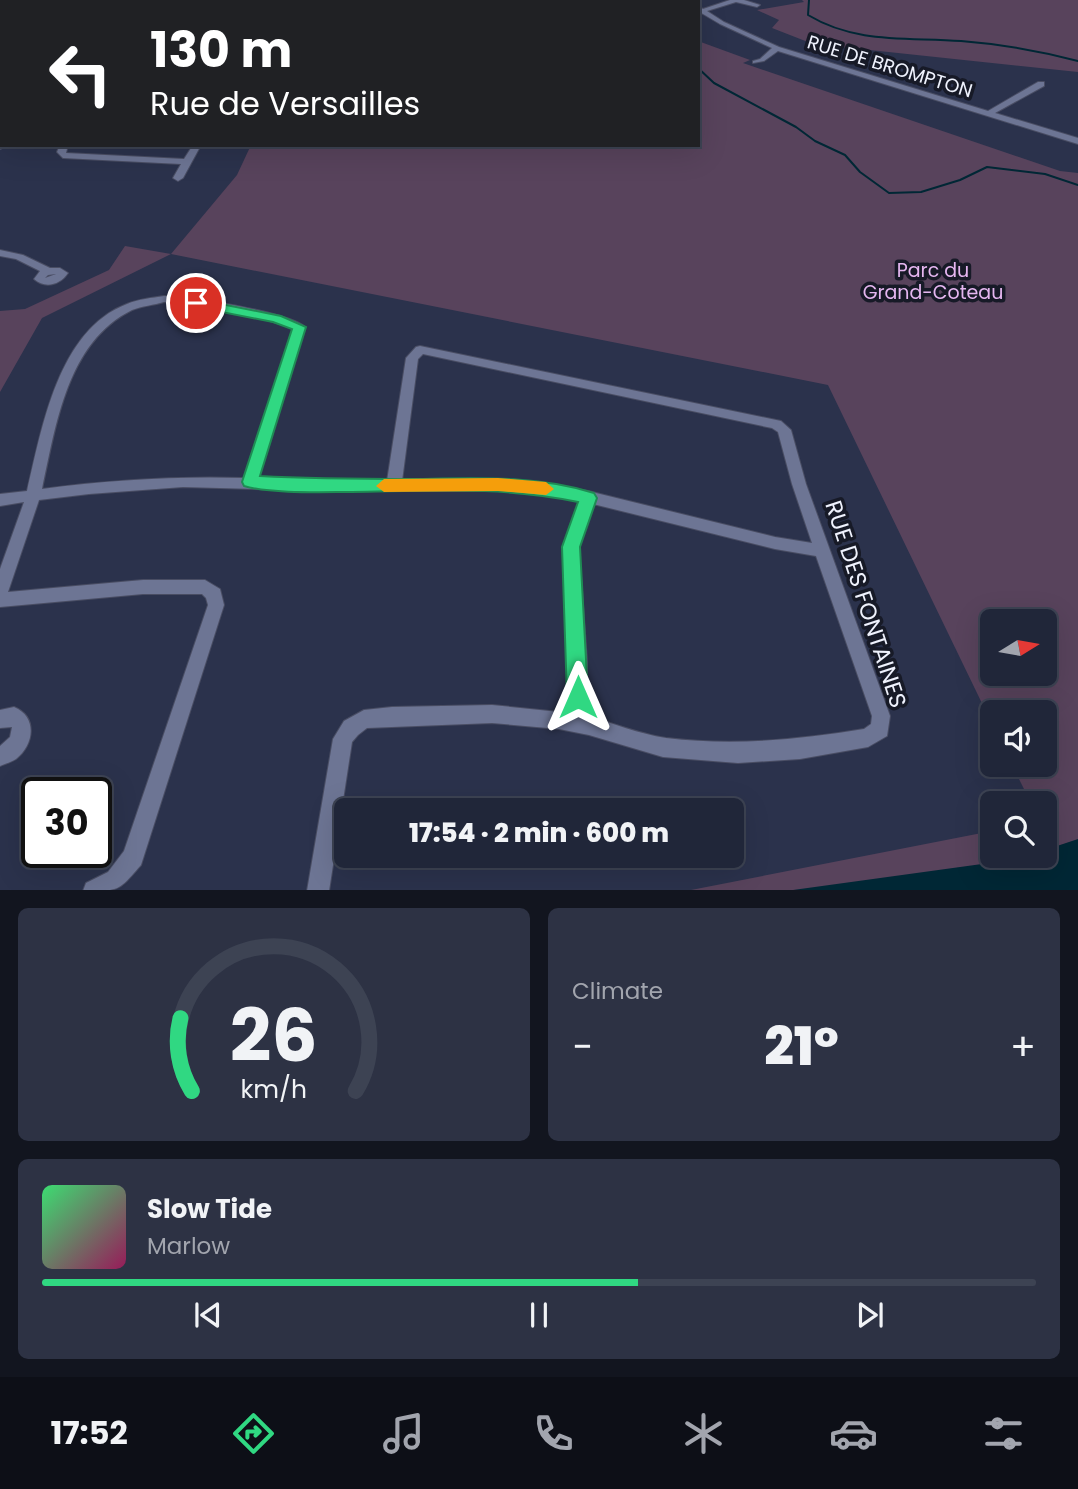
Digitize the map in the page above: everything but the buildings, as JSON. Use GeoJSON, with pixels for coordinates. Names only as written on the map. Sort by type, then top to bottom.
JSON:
{"type":"FeatureCollection","features":[{"type":"Feature","properties":{"kind":"street"},"geometry":{"type":"LineString","coordinates":[[700,9],[736,0],[757,5]]}},
{"type":"Feature","properties":{"kind":"street","name":"RUE DE BROMPTON"},"geometry":{"type":"LineString","coordinates":[[700,9],[722,23],[777,48],[1078,141]]}},
{"type":"Feature","properties":{"kind":"street"},"geometry":{"type":"LineString","coordinates":[[755,62],[777,48]]}},
{"type":"Feature","properties":{"kind":"street"},"geometry":{"type":"LineString","coordinates":[[989,113],[1041,83]]}},
{"type":"Feature","properties":{"kind":"street"},"geometry":{"type":"LineString","coordinates":[[63,147],[63,155],[186,162]]}},
{"type":"Feature","properties":{"kind":"street"},"geometry":{"type":"LineString","coordinates":[[116,159],[125,147]]}},
{"type":"Feature","properties":{"kind":"street"},"geometry":{"type":"LineString","coordinates":[[178,178],[196,147]]}},
{"type":"Feature","properties":{"kind":"street"},"geometry":{"type":"LineString","coordinates":[[0,253],[19,257],[47,271]]}},
{"type":"Feature","properties":{"kind":"street"},"geometry":{"type":"LineString","coordinates":[[0,591],[33,495],[58,394],[80,348],[112,317],[133,306],[164,299],[225,308],[299,327],[250,482]]}},
{"type":"Feature","properties":{"kind":"street","name":"RUE DES FONTAINES"},"geometry":{"type":"LineString","coordinates":[[318,890],[344,739],[351,728],[364,719],[492,714],[578,723],[663,747],[738,753],[800,749],[868,738],[880,729],[881,716],[799,484],[784,430],[776,424],[420,350],[412,358],[394,485]]}},
{"type":"Feature","properties":{"kind":"street"},"geometry":{"type":"LineString","coordinates":[[0,500],[142,484],[250,482],[326,486],[528,486],[775,543],[824,551]]}},
{"type":"Feature","properties":{"kind":"street"},"geometry":{"type":"LineString","coordinates":[[578,723],[578,662],[571,547],[588,498]]}},
{"type":"Feature","properties":{"kind":"street"},"geometry":{"type":"LineString","coordinates":[[0,600],[143,587],[205,587],[214,594],[216,605],[133,857],[116,880],[96,890]]}},
{"type":"Feature","properties":{"kind":"street"},"geometry":{"type":"LineString","coordinates":[[0,719],[14,716],[22,723],[21,734],[15,746],[0,756]]}},
{"type":"Feature","properties":{"kind":"green space"},"geometry":{"type":"Polygon","coordinates":[[[802,0],[1078,0],[1078,72],[813,44],[772,28],[779,20],[757,10],[804,2],[802,0]]]}},
{"type":"Feature","properties":{"kind":"green space","name":"Parc du Grand-Coteau"},"geometry":{"type":"Polygon","coordinates":[[[700,42],[750,60],[743,63],[1060,171],[1078,173],[1078,890],[691,890],[980,833],[980,868],[1057,868],[1057,791],[1025,791],[1018,777],[1057,777],[1057,700],[980,700],[828,385],[171,254],[237,175],[250,147],[700,147],[700,42]]]}},
{"type":"Feature","properties":{"kind":"green space"},"geometry":{"type":"Polygon","coordinates":[[[125,246],[171,254],[42,318],[0,392],[0,311],[25,309],[109,270],[125,246]]]}},
{"type":"Feature","properties":{"kind":"water"},"geometry":{"type":"Polygon","coordinates":[[[1078,839],[1078,890],[793,890],[980,864],[980,868],[1057,868],[1057,846],[1078,839]]]}},
{"type":"Feature","properties":{"kind":"waterway"},"geometry":{"type":"LineString","coordinates":[[809,0],[808,15],[845,31],[882,37],[990,44],[1078,61]]}},
{"type":"Feature","properties":{"kind":"waterway"},"geometry":{"type":"LineString","coordinates":[[700,70],[714,83],[796,127],[815,141],[845,155],[860,172],[889,193],[921,192],[960,180],[987,167],[1045,174],[1078,185]]}},
{"type":"Feature","properties":{"kind":"slow traffic"},"geometry":{"type":"LineString","coordinates":[[384,486],[498,484],[546,489]]}},
{"type":"Feature","properties":{"kind":"route"},"geometry":{"type":"LineString","coordinates":[[196,303],[276,319],[299,327],[250,482],[326,486],[498,484],[544,488],[588,498],[571,547],[578,697]]}}]}
